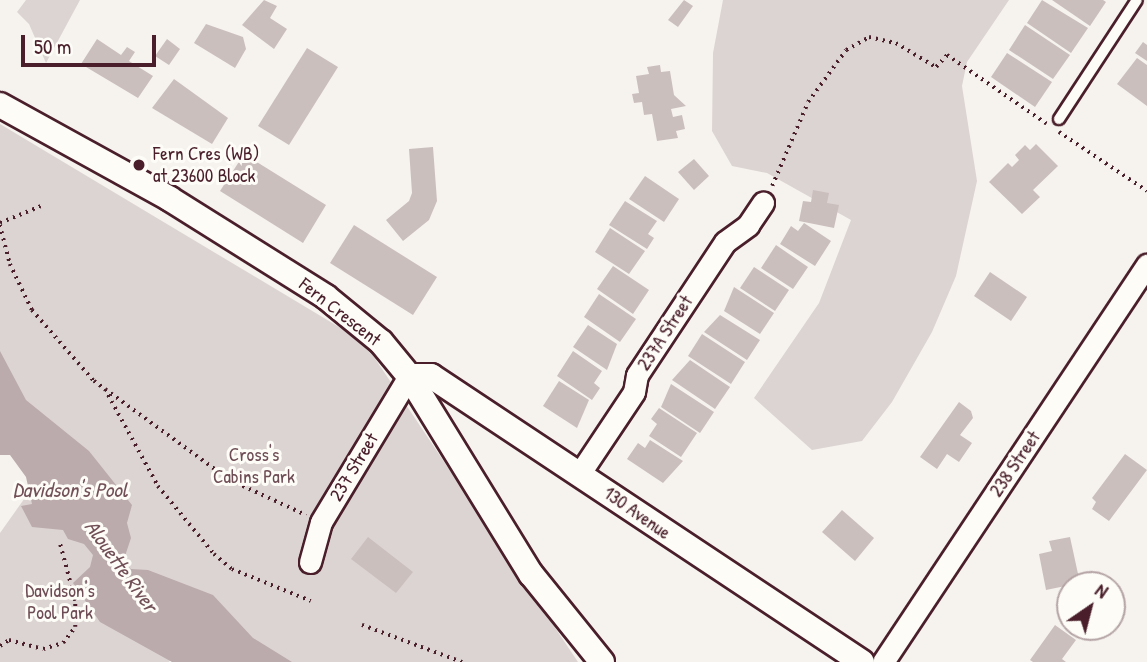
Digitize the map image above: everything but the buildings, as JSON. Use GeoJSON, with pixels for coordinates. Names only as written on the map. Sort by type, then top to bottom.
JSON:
{"type":"FeatureCollection","features":[{"type":"Feature","properties":{"kind":"street","name":"Fern Crescent"},"geometry":{"type":"LineString","coordinates":[[0,105],[148,185],[326,297],[381,342],[409,376],[531,574],[602,662]]}},
{"type":"Feature","properties":{"kind":"street","name":"237A Street"},"geometry":{"type":"LineString","coordinates":[[580,473],[634,392],[637,375],[724,242],[748,225],[763,204]]}},
{"type":"Feature","properties":{"kind":"street","name":"238 Street"},"geometry":{"type":"LineString","coordinates":[[883,662],[1147,265]]}},
{"type":"Feature","properties":{"kind":"street","name":"130 Avenue"},"geometry":{"type":"LineString","coordinates":[[409,376],[431,376],[580,473],[785,615],[862,662]]}},
{"type":"Feature","properties":{"kind":"street","name":"237 Street"},"geometry":{"type":"LineString","coordinates":[[310,562],[321,522],[409,376]]}},
{"type":"Feature","properties":{"kind":"lane"},"geometry":{"type":"LineString","coordinates":[[1059,119],[1137,0]]}},
{"type":"Feature","properties":{"kind":"path"},"geometry":{"type":"LineString","coordinates":[[763,204],[808,102],[846,50],[869,37],[896,43],[936,67],[947,55],[1147,191]]}},
{"type":"Feature","properties":{"kind":"path"},"geometry":{"type":"LineString","coordinates":[[41,206],[0,224],[10,264],[32,310],[104,388],[230,480],[321,522]]}},
{"type":"Feature","properties":{"kind":"path"},"geometry":{"type":"LineString","coordinates":[[104,388],[158,486],[214,554],[232,569],[311,601]]}},
{"type":"Feature","properties":{"kind":"path"},"geometry":{"type":"LineString","coordinates":[[0,646],[9,640],[43,649],[64,643],[75,627],[75,601],[58,541]]}},
{"type":"Feature","properties":{"kind":"path"},"geometry":{"type":"LineString","coordinates":[[362,625],[462,662]]}},
{"type":"Feature","properties":{"kind":"green space"},"geometry":{"type":"Polygon","coordinates":[[[26,0],[80,0],[46,63],[29,24],[17,12],[26,0]]]}},
{"type":"Feature","properties":{"kind":"green space"},"geometry":{"type":"Polygon","coordinates":[[[723,0],[1009,0],[967,62],[962,86],[977,181],[956,276],[932,332],[892,402],[862,441],[812,450],[754,398],[819,303],[851,220],[767,173],[732,166],[712,131],[713,53],[723,0]]]}},
{"type":"Feature","properties":{"kind":"green space","name":"Cross's Cabins Park"},"geometry":{"type":"Polygon","coordinates":[[[0,124],[364,342],[578,662],[253,662],[147,595],[0,382],[0,124]]]}},
{"type":"Feature","properties":{"kind":"green space","name":"Davidson's Pool Park"},"geometry":{"type":"Polygon","coordinates":[[[39,478],[176,652],[169,662],[0,662],[0,533],[39,478]]]}},
{"type":"Feature","properties":{"kind":"water"},"geometry":{"type":"Polygon","coordinates":[[[0,351],[26,400],[89,451],[132,505],[127,523],[131,538],[123,562],[131,569],[148,570],[213,595],[253,638],[292,662],[172,662],[100,622],[73,583],[90,567],[93,555],[84,544],[68,539],[63,530],[32,527],[21,506],[32,504],[26,477],[10,455],[0,455],[0,351]]]}},
{"type":"Feature","properties":{"kind":"place","name":"Fern Cres (WB) at 23600 Block"},"geometry":{"type":"Point","coordinates":[139,165]}},
{"type":"Feature","properties":{"kind":"water label","name":"Davidson's Pool"},"geometry":{"type":"Point","coordinates":[70,490]}},
{"type":"Feature","properties":{"kind":"water label","name":"Alouette River"},"geometry":{"type":"Point","coordinates":[121,566]}}]}
